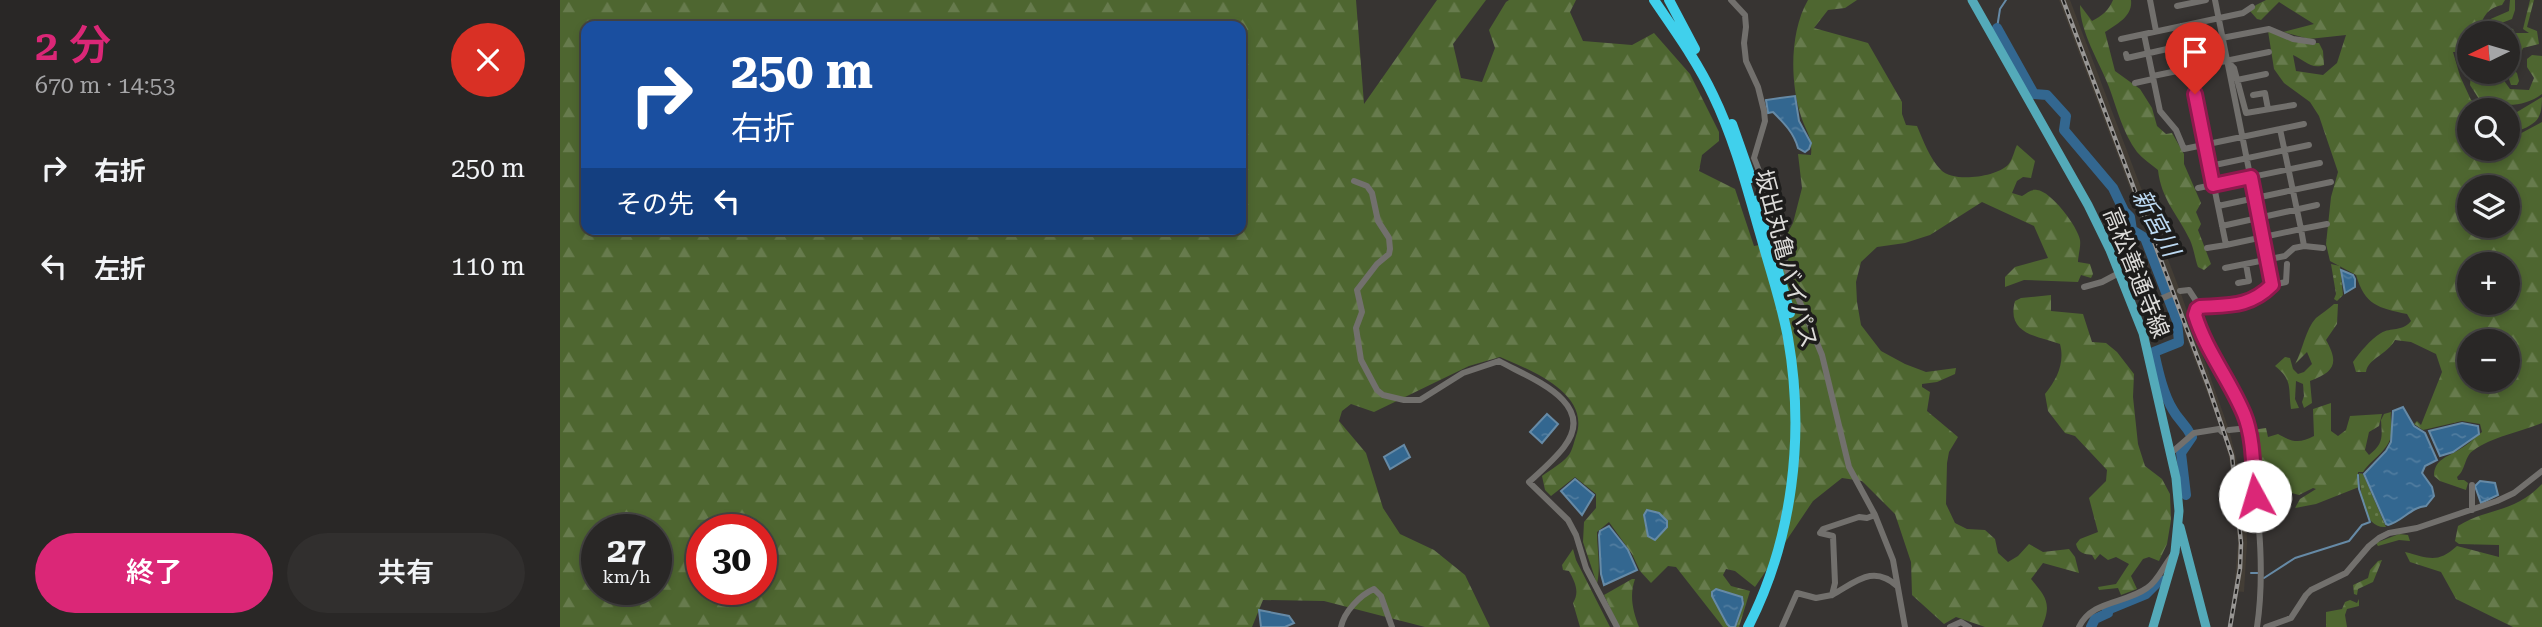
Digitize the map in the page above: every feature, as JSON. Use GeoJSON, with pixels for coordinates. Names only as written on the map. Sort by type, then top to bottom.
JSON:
{"type":"FeatureCollection","features":[{"type":"Feature","properties":{"kind":"highway"},"geometry":{"type":"LineString","coordinates":[[1647,0],[1682,41]]}},
{"type":"Feature","properties":{"kind":"highway","name":"坂出丸亀バイパス"},"geometry":{"type":"LineString","coordinates":[[1654,0],[1710,88],[1781,278]]}},
{"type":"Feature","properties":{"kind":"highway","name":"坂出丸亀バイパス"},"geometry":{"type":"LineString","coordinates":[[1663,0],[1695,48],[1721,96],[1741,146],[1781,278],[1800,372],[1802,451],[1794,515],[1777,574],[1751,624]]}},
{"type":"Feature","properties":{"kind":"highway"},"geometry":{"type":"LineString","coordinates":[[1669,0],[1695,48]]}},
{"type":"Feature","properties":{"kind":"main road","name":"高松善通寺線"},"geometry":{"type":"LineString","coordinates":[[1972,0],[2088,205],[2143,333],[2176,478],[2179,524],[2175,552],[2154,622]]}},
{"type":"Feature","properties":{"kind":"main road"},"geometry":{"type":"LineString","coordinates":[[2179,524],[2206,627]]}},
{"type":"Feature","properties":{"kind":"main road"},"geometry":{"type":"LineString","coordinates":[[2175,552],[2183,549],[2188,551]]}},
{"type":"Feature","properties":{"kind":"street"},"geometry":{"type":"LineString","coordinates":[[1731,0],[1745,15],[1746,61],[1758,87],[1765,121],[1754,159],[1765,186],[1781,278],[1822,355],[1849,467],[1875,515],[1894,560],[1905,627]]}},
{"type":"Feature","properties":{"kind":"street"},"geometry":{"type":"LineString","coordinates":[[2150,0],[2156,31]]}},
{"type":"Feature","properties":{"kind":"street"},"geometry":{"type":"LineString","coordinates":[[2177,6],[2206,0]]}},
{"type":"Feature","properties":{"kind":"street"},"geometry":{"type":"LineString","coordinates":[[2215,0],[2272,285]]}},
{"type":"Feature","properties":{"kind":"street"},"geometry":{"type":"LineString","coordinates":[[2121,39],[2244,13],[2252,7]]}},
{"type":"Feature","properties":{"kind":"street"},"geometry":{"type":"LineString","coordinates":[[2181,26],[2226,245]]}},
{"type":"Feature","properties":{"kind":"street"},"geometry":{"type":"LineString","coordinates":[[2126,54],[2127,58],[2269,29],[2293,38],[2313,41]]}},
{"type":"Feature","properties":{"kind":"street"},"geometry":{"type":"LineString","coordinates":[[2144,34],[2160,111],[2176,130],[2184,149],[2304,124]]}},
{"type":"Feature","properties":{"kind":"street"},"geometry":{"type":"LineString","coordinates":[[2135,83],[2190,68],[2269,52]]}},
{"type":"Feature","properties":{"kind":"street"},"geometry":{"type":"LineString","coordinates":[[2227,61],[2234,68],[2244,112],[2294,105]]}},
{"type":"Feature","properties":{"kind":"street"},"geometry":{"type":"LineString","coordinates":[[2237,80],[2266,74]]}},
{"type":"Feature","properties":{"kind":"street"},"geometry":{"type":"LineString","coordinates":[[2253,95],[2265,93],[2268,110]]}},
{"type":"Feature","properties":{"kind":"street"},"geometry":{"type":"LineString","coordinates":[[2280,129],[2304,246]]}},
{"type":"Feature","properties":{"kind":"street"},"geometry":{"type":"LineString","coordinates":[[2210,166],[2309,145]]}},
{"type":"Feature","properties":{"kind":"street"},"geometry":{"type":"LineString","coordinates":[[2198,188],[2320,163]]}},
{"type":"Feature","properties":{"kind":"street"},"geometry":{"type":"LineString","coordinates":[[1354,181],[1367,186],[1372,193],[1378,221],[1390,244],[1389,254],[1377,264],[1357,290],[1362,312],[1356,328],[1359,350],[1371,380],[1383,395],[1404,400],[1420,400],[1463,373],[1499,361],[1558,393],[1570,409],[1573,428],[1565,447],[1529,482],[1568,520],[1576,535],[1586,568],[1617,627]]}},
{"type":"Feature","properties":{"kind":"street"},"geometry":{"type":"LineString","coordinates":[[2218,206],[2331,182]]}},
{"type":"Feature","properties":{"kind":"street"},"geometry":{"type":"LineString","coordinates":[[2222,226],[2317,205]]}},
{"type":"Feature","properties":{"kind":"street"},"geometry":{"type":"LineString","coordinates":[[2207,248],[2327,224]]}},
{"type":"Feature","properties":{"kind":"street"},"geometry":{"type":"LineString","coordinates":[[2225,268],[2285,256],[2294,248],[2323,248]]}},
{"type":"Feature","properties":{"kind":"street"},"geometry":{"type":"LineString","coordinates":[[2238,284],[2249,281],[2246,264]]}},
{"type":"Feature","properties":{"kind":"street"},"geometry":{"type":"LineString","coordinates":[[2257,627],[2262,583],[2249,428],[2195,315],[2200,307],[2246,303],[2258,298],[2272,285],[2286,282],[2287,264]]}},
{"type":"Feature","properties":{"kind":"street"},"geometry":{"type":"LineString","coordinates":[[2084,286],[2102,282],[2119,273]]}},
{"type":"Feature","properties":{"kind":"street"},"geometry":{"type":"LineString","coordinates":[[2180,291],[2189,290],[2200,307]]}},
{"type":"Feature","properties":{"kind":"street"},"geometry":{"type":"LineString","coordinates":[[2135,310],[2169,296]]}},
{"type":"Feature","properties":{"kind":"street"},"geometry":{"type":"LineString","coordinates":[[2171,453],[2191,435],[2219,429],[2226,431],[2249,428]]}},
{"type":"Feature","properties":{"kind":"street"},"geometry":{"type":"LineString","coordinates":[[2266,627],[2291,618],[2306,595],[2346,573],[2379,538],[2472,510],[2514,493],[2542,471]]}},
{"type":"Feature","properties":{"kind":"street"},"geometry":{"type":"LineString","coordinates":[[2472,485],[2472,510]]}},
{"type":"Feature","properties":{"kind":"street"},"geometry":{"type":"LineString","coordinates":[[1832,595],[1835,583],[1833,536],[1820,533],[1823,529],[1847,521],[1875,515]]}},
{"type":"Feature","properties":{"kind":"street"},"geometry":{"type":"LineString","coordinates":[[2079,627],[2082,621],[2099,607],[2145,590],[2175,552]]}},
{"type":"Feature","properties":{"kind":"street"},"geometry":{"type":"LineString","coordinates":[[1782,627],[1797,593],[1816,598],[1832,595],[1872,574],[1887,577],[1897,586]]}},
{"type":"Feature","properties":{"kind":"street"},"geometry":{"type":"LineString","coordinates":[[1341,627],[1343,618],[1359,600],[1374,589],[1381,596],[1392,627]]}},
{"type":"Feature","properties":{"kind":"street"},"geometry":{"type":"LineString","coordinates":[[1950,627],[1961,622],[1969,627]]}},
{"type":"Feature","properties":{"kind":"shaded area"},"geometry":{"type":"Polygon","coordinates":[[[2059,0],[2070,0],[2180,291],[2229,430],[2242,481],[2246,512],[2244,592],[2234,591],[2238,543],[2236,513],[2229,457],[2222,432],[2059,0]]]}},
{"type":"Feature","properties":{"kind":"green space"},"geometry":{"type":"Polygon","coordinates":[[[560,0],[1356,0],[1364,104],[1437,0],[1486,0],[1453,44],[1461,78],[1482,82],[1495,48],[1489,30],[1506,2],[1576,0],[1570,12],[1583,41],[1632,45],[1654,33],[1690,74],[1719,132],[1719,141],[1702,155],[1699,171],[1735,189],[1754,246],[1784,240],[1793,223],[1802,188],[1798,154],[1811,155],[1810,138],[1797,100],[1793,71],[1795,41],[1802,12],[1808,0],[1857,0],[1845,8],[1828,10],[1814,28],[1868,43],[1902,102],[1906,125],[1917,126],[1933,160],[1941,170],[1964,177],[1994,173],[2008,165],[2017,145],[2035,161],[2031,178],[2023,177],[2017,181],[2012,193],[2022,196],[2031,191],[2043,192],[2056,203],[2078,234],[2078,262],[2090,264],[2093,274],[2091,278],[2081,275],[2078,282],[2024,280],[2005,287],[2005,277],[2015,267],[2048,258],[2034,226],[1982,202],[1930,235],[1905,243],[1877,247],[1861,262],[1856,282],[1861,325],[1881,351],[1926,372],[1956,368],[1955,374],[1937,382],[1922,384],[1922,387],[1930,392],[1927,411],[1958,437],[1949,452],[1947,463],[1946,504],[1955,523],[1967,529],[1985,530],[1995,539],[1998,553],[2008,562],[2029,544],[2043,552],[2069,549],[2075,557],[2079,573],[2043,563],[2031,579],[2046,601],[2047,612],[2042,627],[1985,627],[1956,617],[1944,624],[1912,595],[1911,562],[1895,514],[1862,481],[1842,478],[1813,501],[1755,587],[1735,571],[1726,569],[1723,575],[1731,586],[1750,591],[1739,627],[1734,627],[1744,600],[1714,590],[1713,596],[1730,627],[1723,627],[1676,567],[1668,566],[1651,583],[1640,571],[1632,554],[1609,522],[1597,532],[1597,584],[1583,542],[1584,522],[1596,508],[1596,494],[1575,477],[1551,496],[1545,490],[1542,476],[1571,452],[1578,421],[1575,407],[1555,385],[1500,357],[1469,366],[1374,412],[1351,404],[1342,411],[1339,421],[1366,453],[1383,508],[1400,534],[1434,550],[1465,575],[1490,627],[1425,627],[1324,601],[1263,600],[1252,627],[560,627],[560,0]]]}},
{"type":"Feature","properties":{"kind":"green space"},"geometry":{"type":"Polygon","coordinates":[[[2113,0],[2131,0],[2127,15],[2105,32],[2115,71],[2140,89],[2152,108],[2157,126],[2166,134],[2172,133],[2184,154],[2184,164],[2201,203],[2196,212],[2201,224],[2198,230],[2211,264],[2204,270],[2198,267],[2190,240],[2166,198],[2158,170],[2137,152],[2128,137],[2083,26],[2080,5],[2092,21],[2105,12],[2113,0]]]}},
{"type":"Feature","properties":{"kind":"green space"},"geometry":{"type":"Polygon","coordinates":[[[2266,0],[2505,0],[2502,5],[2492,9],[2482,21],[2457,21],[2457,54],[2453,52],[2457,66],[2457,84],[2464,84],[2470,98],[2457,98],[2457,161],[2520,161],[2520,134],[2542,122],[2542,423],[2489,442],[2471,453],[2457,477],[2458,480],[2468,483],[2466,490],[2440,481],[2434,476],[2435,470],[2442,459],[2482,432],[2480,424],[2462,421],[2423,430],[2414,424],[2417,421],[2421,425],[2442,372],[2436,354],[2411,342],[2395,340],[2370,363],[2366,372],[2356,372],[2353,362],[2369,343],[2381,333],[2404,327],[2411,321],[2407,314],[2374,304],[2364,293],[2356,275],[2330,261],[2326,244],[2331,197],[2338,172],[2319,116],[2310,102],[2284,83],[2274,69],[2268,31],[2309,43],[2319,43],[2323,51],[2324,65],[2311,65],[2293,55],[2296,71],[2323,75],[2337,63],[2346,35],[2309,39],[2283,32],[2314,24],[2279,2],[2261,20],[2250,11],[2266,0]]]}},
{"type":"Feature","properties":{"kind":"green space"},"geometry":{"type":"Polygon","coordinates":[[[2510,0],[2515,0],[2512,19],[2486,21],[2509,11],[2510,0]]]}},
{"type":"Feature","properties":{"kind":"green space"},"geometry":{"type":"Polygon","coordinates":[[[2530,0],[2534,0],[2527,27],[2537,31],[2539,44],[2523,48],[2520,55],[2520,33],[2529,33],[2523,29],[2530,0]]]}},
{"type":"Feature","properties":{"kind":"green space"},"geometry":{"type":"Polygon","coordinates":[[[2532,55],[2542,56],[2542,94],[2535,99],[2520,104],[2520,98],[2478,98],[2470,85],[2506,84],[2510,89],[2529,90],[2534,78],[2527,67],[2527,59],[2532,55]]]}},
{"type":"Feature","properties":{"kind":"green space"},"geometry":{"type":"Polygon","coordinates":[[[2542,97],[2540,113],[2531,125],[2520,130],[2520,110],[2542,97]]]}},
{"type":"Feature","properties":{"kind":"green space"},"geometry":{"type":"Polygon","coordinates":[[[2331,264],[2340,266],[2343,295],[2337,301],[2334,299],[2336,294],[2331,264]]]}},
{"type":"Feature","properties":{"kind":"green space"},"geometry":{"type":"Polygon","coordinates":[[[2051,295],[2051,311],[2083,314],[2092,342],[2106,343],[2117,352],[2134,374],[2133,397],[2138,444],[2145,466],[2162,479],[2170,494],[2171,520],[2167,544],[2159,561],[2149,557],[2143,559],[2131,576],[2137,589],[2121,595],[2118,588],[2099,590],[2098,587],[2116,584],[2129,564],[2116,557],[2108,560],[2100,554],[2095,560],[2092,555],[2080,551],[2076,544],[2080,539],[2098,532],[2089,498],[2106,481],[2107,470],[2075,436],[2065,433],[2048,411],[2045,394],[2059,370],[2060,344],[2033,336],[2015,321],[2015,301],[2051,295]]]}},
{"type":"Feature","properties":{"kind":"green space"},"geometry":{"type":"Polygon","coordinates":[[[2334,304],[2338,304],[2337,324],[2326,340],[2332,355],[2332,366],[2325,374],[2310,381],[2312,403],[2304,408],[2303,384],[2296,381],[2295,399],[2299,408],[2291,409],[2287,380],[2275,366],[2285,357],[2290,358],[2293,369],[2298,374],[2312,364],[2307,352],[2295,364],[2312,323],[2334,304]]]}},
{"type":"Feature","properties":{"kind":"green space"},"geometry":{"type":"Polygon","coordinates":[[[2331,403],[2331,431],[2338,436],[2346,430],[2350,416],[2382,414],[2379,426],[2369,432],[2365,450],[2369,455],[2380,443],[2381,420],[2384,414],[2391,412],[2391,437],[2385,448],[2363,472],[2358,472],[2359,487],[2316,504],[2295,508],[2300,499],[2316,489],[2299,495],[2263,485],[2256,475],[2252,430],[2266,428],[2268,437],[2278,434],[2292,440],[2304,440],[2314,436],[2313,409],[2331,403]]]}},
{"type":"Feature","properties":{"kind":"green space"},"geometry":{"type":"Polygon","coordinates":[[[2359,473],[2363,474],[2386,527],[2378,526],[2367,515],[2359,473]]]}},
{"type":"Feature","properties":{"kind":"green space"},"geometry":{"type":"Polygon","coordinates":[[[2542,484],[2542,627],[2513,627],[2456,599],[2441,572],[2410,562],[2405,552],[2432,558],[2444,555],[2457,546],[2499,557],[2499,545],[2459,544],[2455,541],[2458,526],[2521,501],[2542,484]]]}},
{"type":"Feature","properties":{"kind":"green space"},"geometry":{"type":"Polygon","coordinates":[[[2399,534],[2408,535],[2410,541],[2399,540],[2378,546],[2376,543],[2399,534]]]}},
{"type":"Feature","properties":{"kind":"green space"},"geometry":{"type":"Polygon","coordinates":[[[1573,549],[1610,627],[1580,627],[1573,603],[1576,595],[1575,583],[1569,571],[1563,570],[1562,565],[1573,549]]]}},
{"type":"Feature","properties":{"kind":"green space"},"geometry":{"type":"Polygon","coordinates":[[[2382,560],[2373,582],[2358,589],[2357,595],[2354,594],[2353,585],[2368,578],[2370,570],[2382,560]]]}},
{"type":"Feature","properties":{"kind":"green space"},"geometry":{"type":"Polygon","coordinates":[[[1635,579],[1632,603],[1639,627],[1619,627],[1604,595],[1635,579]]]}},
{"type":"Feature","properties":{"kind":"green space"},"geometry":{"type":"Polygon","coordinates":[[[2359,599],[2359,606],[2347,609],[2347,627],[2326,627],[2326,612],[2342,609],[2345,602],[2350,600],[2357,603],[2359,599]]]}},
{"type":"Feature","properties":{"kind":"water"},"geometry":{"type":"Polygon","coordinates":[[[1795,96],[1799,121],[1811,143],[1805,152],[1798,148],[1781,120],[1773,112],[1768,113],[1766,100],[1795,96]]]}},
{"type":"Feature","properties":{"kind":"water"},"geometry":{"type":"Polygon","coordinates":[[[2341,270],[2353,275],[2355,279],[2355,287],[2345,293],[2341,270]]]}},
{"type":"Feature","properties":{"kind":"water"},"geometry":{"type":"Polygon","coordinates":[[[2403,407],[2414,426],[2425,433],[2437,460],[2425,466],[2422,473],[2432,487],[2434,496],[2426,506],[2388,525],[2364,474],[2386,451],[2391,442],[2393,411],[2403,407]]]}},
{"type":"Feature","properties":{"kind":"water"},"geometry":{"type":"Polygon","coordinates":[[[1547,414],[1558,424],[1542,443],[1530,432],[1547,414]]]}},
{"type":"Feature","properties":{"kind":"water"},"geometry":{"type":"Polygon","coordinates":[[[2462,423],[2478,426],[2479,434],[2453,452],[2440,456],[2429,431],[2462,423]]]}},
{"type":"Feature","properties":{"kind":"water"},"geometry":{"type":"Polygon","coordinates":[[[1404,445],[1410,457],[1390,469],[1384,457],[1404,445]]]}},
{"type":"Feature","properties":{"kind":"water"},"geometry":{"type":"Polygon","coordinates":[[[1575,479],[1594,495],[1582,515],[1561,491],[1575,479]]]}},
{"type":"Feature","properties":{"kind":"water"},"geometry":{"type":"Polygon","coordinates":[[[2480,481],[2495,483],[2498,495],[2481,503],[2475,486],[2480,481]]]}},
{"type":"Feature","properties":{"kind":"water"},"geometry":{"type":"Polygon","coordinates":[[[1647,510],[1659,513],[1667,521],[1667,527],[1655,540],[1648,536],[1644,515],[1647,510]]]}},
{"type":"Feature","properties":{"kind":"water"},"geometry":{"type":"Polygon","coordinates":[[[1609,526],[1628,550],[1637,570],[1604,585],[1599,535],[1600,531],[1609,526]]]}},
{"type":"Feature","properties":{"kind":"water"},"geometry":{"type":"Polygon","coordinates":[[[1716,589],[1742,597],[1743,604],[1735,627],[1727,624],[1712,596],[1716,589]]]}},
{"type":"Feature","properties":{"kind":"water"},"geometry":{"type":"Polygon","coordinates":[[[1259,610],[1289,616],[1294,623],[1285,627],[1261,627],[1259,610]]]}},
{"type":"Feature","properties":{"kind":"waterway"},"geometry":{"type":"LineString","coordinates":[[1997,28],[2000,9],[2006,0]]}},
{"type":"Feature","properties":{"kind":"waterway","name":"新宮川"},"geometry":{"type":"LineString","coordinates":[[1997,28],[2034,94],[2047,95],[2066,116],[2064,130],[2113,188],[2124,211],[2130,217],[2132,230],[2145,238],[2177,321],[2179,342],[2154,352],[2166,397],[2192,437],[2181,453],[2186,495]]}},
{"type":"Feature","properties":{"kind":"waterway"},"geometry":{"type":"LineString","coordinates":[[2264,578],[2295,558],[2349,541],[2362,525],[2370,522],[2359,489],[2358,475]]}},
{"type":"Feature","properties":{"kind":"waterway"},"geometry":{"type":"LineString","coordinates":[[2251,573],[2259,573]]}},
{"type":"Feature","properties":{"kind":"waterway","name":"新宮川"},"geometry":{"type":"LineString","coordinates":[[2091,627],[2095,619],[2108,613],[2107,610],[2146,594],[2160,580]]}},
{"type":"Feature","properties":{"kind":"railway"},"geometry":{"type":"LineString","coordinates":[[2063,0],[2232,456],[2241,543],[2240,568],[2230,627]]}},
{"type":"Feature","properties":{"kind":"route"},"geometry":{"type":"LineString","coordinates":[[2195,94],[2213,185],[2251,177],[2272,285],[2252,301],[2200,307],[2195,315],[2249,428],[2255,496]]}}]}
